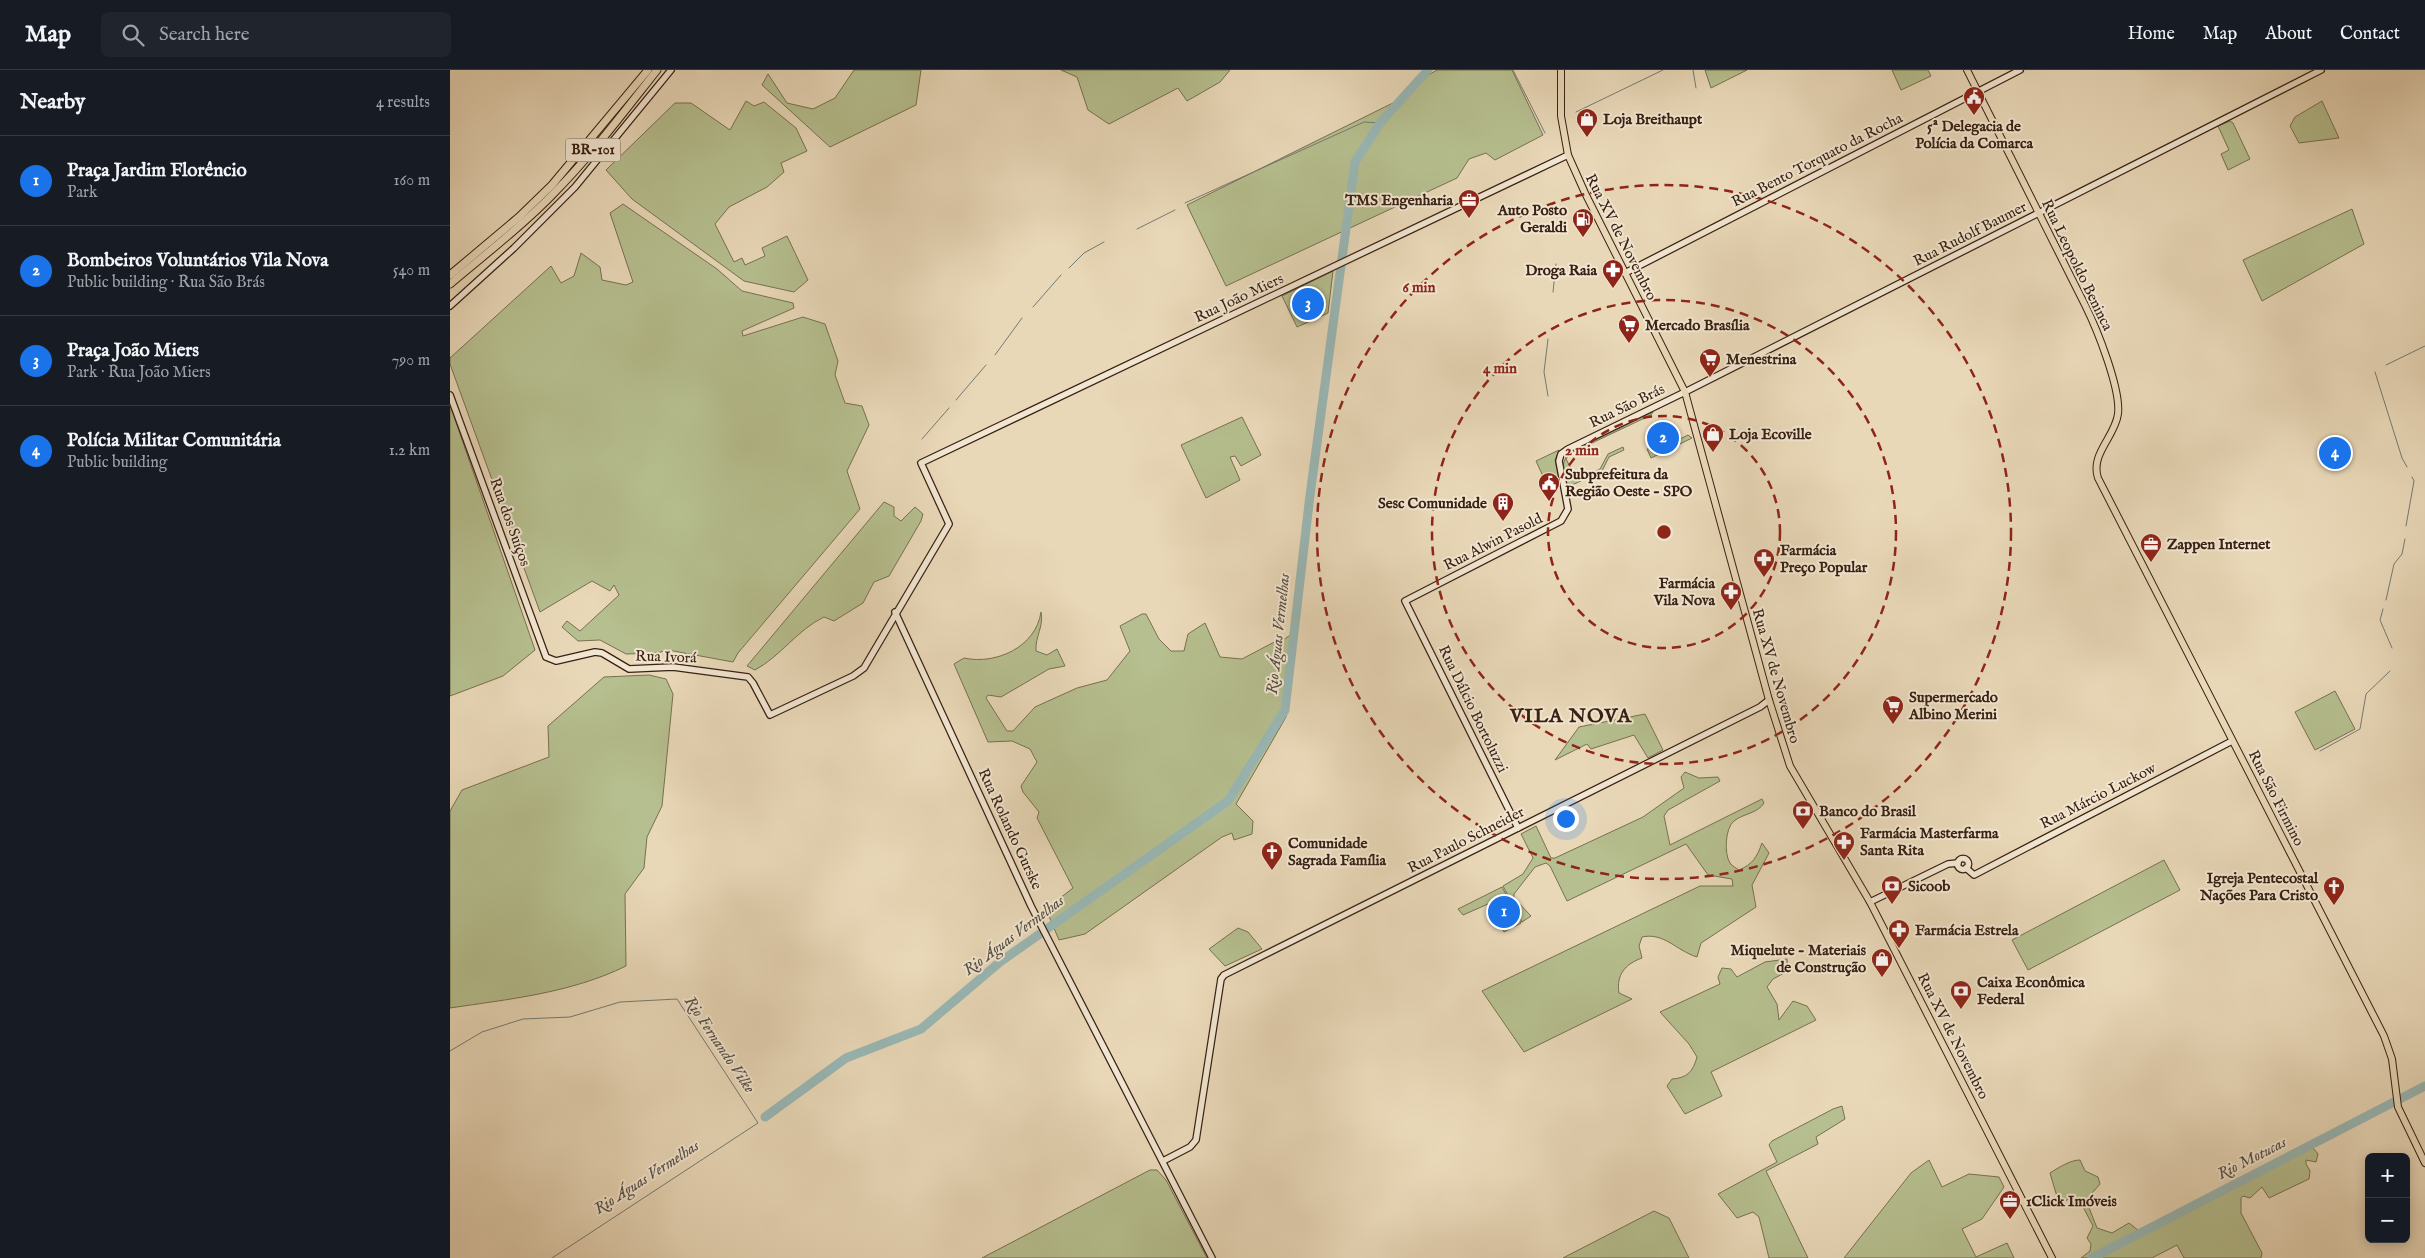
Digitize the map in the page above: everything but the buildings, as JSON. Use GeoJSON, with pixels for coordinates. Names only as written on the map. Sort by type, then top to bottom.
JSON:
{"type":"FeatureCollection","features":[{"type":"Feature","properties":{"kind":"highway","name":"BR-101"},"geometry":{"type":"LineString","coordinates":[[450,275],[519,217],[552,185],[648,70]]}},
{"type":"Feature","properties":{"kind":"highway","name":"BR-101"},"geometry":{"type":"LineString","coordinates":[[450,284],[521,224],[560,186],[599,142],[657,70]]}},
{"type":"Feature","properties":{"kind":"main road","name":"Rua XV de Novembro"},"geometry":{"type":"LineString","coordinates":[[1561,70],[1561,116],[1568,155],[1685,392],[1769,700],[1795,778],[1870,902],[2052,1258]]}},
{"type":"Feature","properties":{"kind":"main road","name":"Rua Leopoldo Beninca"},"geometry":{"type":"LineString","coordinates":[[1966,70],[2090,316],[2118,399],[2117,419],[2097,462],[2098,478]]}},
{"type":"Feature","properties":{"kind":"main road","name":"Rua São Firmino"},"geometry":{"type":"LineString","coordinates":[[2098,478],[2386,1041],[2392,1059],[2398,1107],[2425,1163]]}},
{"type":"Feature","properties":{"kind":"street"},"geometry":{"type":"LineString","coordinates":[[450,306],[502,260],[564,199],[599,160],[671,70]]}},
{"type":"Feature","properties":{"kind":"street","name":"Rua Bento Torquato da Rocha"},"geometry":{"type":"LineString","coordinates":[[1625,273],[2020,70]]}},
{"type":"Feature","properties":{"kind":"street","name":"Rua Rudolf Baumer"},"geometry":{"type":"LineString","coordinates":[[1685,392],[2321,70]]}},
{"type":"Feature","properties":{"kind":"street","name":"Rua João Miers"},"geometry":{"type":"LineString","coordinates":[[895,612],[949,524],[922,463],[1568,155]]}},
{"type":"Feature","properties":{"kind":"street","name":"Rua São Brás"},"geometry":{"type":"LineString","coordinates":[[1558,461],[1561,454],[1568,449],[1685,392]]}},
{"type":"Feature","properties":{"kind":"street","name":"Rua dos Suíços"},"geometry":{"type":"LineString","coordinates":[[450,395],[546,657]]}},
{"type":"Feature","properties":{"kind":"street","name":"Rua Alwin Pasold"},"geometry":{"type":"LineString","coordinates":[[1405,600],[1561,521],[1568,509],[1558,461]]}},
{"type":"Feature","properties":{"kind":"street","name":"Rua Dálcio Bortoluzzi"},"geometry":{"type":"LineString","coordinates":[[1405,600],[1518,828]]}},
{"type":"Feature","properties":{"kind":"street","name":"Rua Ivorá"},"geometry":{"type":"LineString","coordinates":[[546,657],[556,661],[595,652],[602,653],[629,670],[673,667],[748,678],[753,683],[770,715],[853,676],[864,668],[895,612]]}},
{"type":"Feature","properties":{"kind":"street","name":"Rua Rolando Gurske"},"geometry":{"type":"LineString","coordinates":[[895,612],[1042,927],[1163,1161]]}},
{"type":"Feature","properties":{"kind":"street","name":"Rua Paulo Schneider"},"geometry":{"type":"LineString","coordinates":[[1163,1161],[1190,1147],[1197,1136],[1222,977],[1760,707],[1769,700]]}},
{"type":"Feature","properties":{"kind":"street","name":"Rua Márcio Luckow"},"geometry":{"type":"LineString","coordinates":[[1870,902],[1948,864],[1958,863],[1960,859],[1965,859],[1968,863],[1966,868],[1974,875],[2232,740]]}},
{"type":"Feature","properties":{"kind":"street"},"geometry":{"type":"LineString","coordinates":[[1163,1161],[1212,1258]]}},
{"type":"Feature","properties":{"kind":"green space"},"geometry":{"type":"Polygon","coordinates":[[[854,70],[921,70],[916,105],[830,147],[762,85],[768,74],[787,103],[813,109],[835,98],[854,70]]]}},
{"type":"Feature","properties":{"kind":"green space"},"geometry":{"type":"Polygon","coordinates":[[[1061,70],[1230,70],[1220,82],[1187,101],[1178,88],[1109,124],[1088,110],[1077,77],[1061,70]]]}},
{"type":"Feature","properties":{"kind":"green space"},"geometry":{"type":"Polygon","coordinates":[[[1437,70],[1512,70],[1543,135],[1495,160],[1486,153],[1469,159],[1457,178],[1226,286],[1187,205],[1411,94],[1425,77],[1437,70]]]}},
{"type":"Feature","properties":{"kind":"green space"},"geometry":{"type":"Polygon","coordinates":[[[1705,70],[1747,70],[1711,88],[1705,70]]]}},
{"type":"Feature","properties":{"kind":"green space"},"geometry":{"type":"Polygon","coordinates":[[[1892,70],[1928,70],[1931,76],[1901,90],[1892,70]]]}},
{"type":"Feature","properties":{"kind":"green space"},"geometry":{"type":"Polygon","coordinates":[[[746,101],[754,106],[764,102],[796,128],[807,151],[781,163],[784,172],[767,187],[729,207],[715,224],[734,262],[742,258],[745,265],[765,256],[762,248],[787,236],[808,280],[794,292],[744,281],[632,199],[606,170],[675,103],[691,103],[730,130],[746,101]]]}},
{"type":"Feature","properties":{"kind":"green space"},"geometry":{"type":"Polygon","coordinates":[[[2322,101],[2339,138],[2299,143],[2290,126],[2295,117],[2322,101]]]}},
{"type":"Feature","properties":{"kind":"green space"},"geometry":{"type":"Polygon","coordinates":[[[2230,121],[2233,123],[2250,159],[2228,170],[2221,154],[2229,150],[2218,126],[2230,121]]]}},
{"type":"Feature","properties":{"kind":"green space"},"geometry":{"type":"Polygon","coordinates":[[[623,204],[717,269],[742,291],[793,303],[794,308],[742,331],[743,336],[803,317],[825,324],[838,361],[835,375],[845,403],[862,406],[869,425],[847,471],[860,509],[738,653],[733,662],[668,650],[657,653],[626,654],[600,640],[578,641],[562,627],[567,621],[580,631],[619,595],[614,585],[610,591],[592,581],[540,612],[450,364],[450,358],[551,266],[561,283],[574,276],[581,253],[600,267],[602,280],[626,285],[633,282],[610,213],[623,204]]]}},
{"type":"Feature","properties":{"kind":"green space"},"geometry":{"type":"Polygon","coordinates":[[[2352,209],[2364,244],[2262,301],[2243,260],[2352,209]]]}},
{"type":"Feature","properties":{"kind":"green space"},"geometry":{"type":"Polygon","coordinates":[[[1333,271],[1328,313],[1297,327],[1282,296],[1333,271]]]}},
{"type":"Feature","properties":{"kind":"green space"},"geometry":{"type":"Polygon","coordinates":[[[450,405],[535,650],[503,676],[450,696],[450,405]]]}},
{"type":"Feature","properties":{"kind":"green space"},"geometry":{"type":"Polygon","coordinates":[[[1653,412],[1651,415],[1573,452],[1566,459],[1577,480],[1600,469],[1608,454],[1623,447],[1624,450],[1609,457],[1602,471],[1570,486],[1567,485],[1563,465],[1567,454],[1653,412]]]}},
{"type":"Feature","properties":{"kind":"green space"},"geometry":{"type":"Polygon","coordinates":[[[1242,417],[1261,455],[1241,466],[1235,456],[1230,457],[1240,480],[1206,498],[1181,445],[1242,417]]]}},
{"type":"Feature","properties":{"kind":"green space"},"geometry":{"type":"Polygon","coordinates":[[[1688,435],[1692,438],[1651,458],[1647,449],[1664,447],[1688,435]]]}},
{"type":"Feature","properties":{"kind":"green space"},"geometry":{"type":"Polygon","coordinates":[[[1559,450],[1555,460],[1559,479],[1547,485],[1536,461],[1559,450]]]}},
{"type":"Feature","properties":{"kind":"green space"},"geometry":{"type":"Polygon","coordinates":[[[884,502],[894,507],[894,516],[901,521],[915,507],[923,514],[921,521],[889,576],[874,582],[863,603],[834,621],[824,617],[814,622],[773,658],[755,670],[747,666],[884,502]]]}},
{"type":"Feature","properties":{"kind":"green space"},"geometry":{"type":"Polygon","coordinates":[[[1041,612],[1042,617],[1036,651],[1047,655],[1057,649],[1065,666],[1049,669],[1001,697],[988,695],[986,698],[1007,731],[1013,731],[1035,707],[1077,688],[1107,680],[1130,651],[1120,626],[1142,614],[1146,614],[1159,639],[1171,651],[1184,651],[1188,634],[1205,623],[1220,657],[1242,659],[1280,639],[1282,641],[1297,630],[1286,717],[1236,804],[1253,821],[1252,834],[1234,840],[1232,833],[1222,837],[1085,934],[1059,940],[1046,909],[1073,888],[1037,818],[1039,812],[1023,792],[1021,786],[1037,762],[1030,749],[1012,741],[988,742],[954,664],[964,658],[989,659],[1013,651],[1031,635],[1038,624],[1041,612]]]}},
{"type":"Feature","properties":{"kind":"green space"},"geometry":{"type":"Polygon","coordinates":[[[649,675],[666,679],[673,694],[662,806],[647,837],[644,868],[625,894],[626,966],[584,983],[562,989],[518,998],[450,1008],[450,811],[462,790],[549,757],[548,726],[604,677],[649,675]]]}},
{"type":"Feature","properties":{"kind":"green space"},"geometry":{"type":"Polygon","coordinates":[[[2335,691],[2355,729],[2315,750],[2295,712],[2335,691]]]}},
{"type":"Feature","properties":{"kind":"green space"},"geometry":{"type":"Polygon","coordinates":[[[1645,714],[1663,750],[1648,758],[1634,735],[1591,749],[1587,744],[1555,760],[1579,727],[1645,714]]]}},
{"type":"Feature","properties":{"kind":"green space"},"geometry":{"type":"Polygon","coordinates":[[[1685,772],[1699,778],[1718,777],[1720,781],[1668,810],[1664,816],[1670,845],[1762,799],[1764,803],[1761,807],[1738,818],[1731,824],[1726,841],[1728,859],[1739,870],[1754,860],[1762,843],[1769,853],[1752,885],[1756,907],[1701,943],[1697,957],[1657,937],[1642,937],[1639,946],[1642,958],[1626,967],[1620,976],[1618,987],[1619,993],[1632,999],[1524,1052],[1482,991],[1700,886],[1733,886],[1732,879],[1708,875],[1686,844],[1567,901],[1550,866],[1546,863],[1535,867],[1514,894],[1514,898],[1531,916],[1522,922],[1503,886],[1523,874],[1533,858],[1521,834],[1536,826],[1551,858],[1555,858],[1643,817],[1684,788],[1681,777],[1685,772]]]}},
{"type":"Feature","properties":{"kind":"green space"},"geometry":{"type":"Polygon","coordinates":[[[2164,860],[2180,890],[2028,970],[2012,940],[2164,860]]]}},
{"type":"Feature","properties":{"kind":"green space"},"geometry":{"type":"Polygon","coordinates":[[[1502,887],[1521,923],[1504,932],[1488,904],[1463,915],[1458,909],[1502,887]]]}},
{"type":"Feature","properties":{"kind":"green space"},"geometry":{"type":"Polygon","coordinates":[[[1238,928],[1248,932],[1262,949],[1225,966],[1209,949],[1238,928]]]}},
{"type":"Feature","properties":{"kind":"green space"},"geometry":{"type":"Polygon","coordinates":[[[1787,959],[1788,971],[1773,979],[1767,987],[1777,1004],[1779,1020],[1793,1001],[1807,1006],[1816,1020],[1711,1072],[1722,1096],[1685,1114],[1667,1086],[1672,1079],[1689,1073],[1694,1067],[1697,1057],[1689,1044],[1660,1012],[1720,984],[1718,977],[1722,968],[1731,969],[1737,977],[1765,962],[1787,959]]]}},
{"type":"Feature","properties":{"kind":"green space"},"geometry":{"type":"Polygon","coordinates":[[[1842,1106],[1845,1119],[1816,1137],[1818,1144],[1766,1171],[1808,1258],[1769,1258],[1759,1217],[1753,1212],[1737,1218],[1718,1194],[1777,1162],[1769,1145],[1772,1141],[1842,1106]]]}},
{"type":"Feature","properties":{"kind":"green space"},"geometry":{"type":"Polygon","coordinates":[[[2309,1143],[2318,1154],[2316,1162],[2306,1160],[2310,1171],[2309,1179],[2269,1198],[2262,1187],[2250,1198],[2243,1196],[2241,1198],[2241,1213],[2262,1253],[2261,1258],[2184,1258],[2177,1245],[2152,1258],[2081,1258],[2090,1251],[2091,1244],[2087,1238],[2093,1226],[2081,1203],[2075,1196],[2065,1201],[2058,1200],[2050,1173],[2068,1163],[2080,1160],[2085,1171],[2098,1177],[2100,1184],[2086,1200],[2097,1228],[2112,1233],[2129,1223],[2139,1231],[2309,1143]]]}},
{"type":"Feature","properties":{"kind":"green space"},"geometry":{"type":"Polygon","coordinates":[[[1929,1160],[1942,1187],[1969,1174],[1999,1177],[2004,1187],[1982,1219],[1962,1229],[1976,1257],[2007,1243],[2014,1258],[1844,1258],[1911,1173],[1929,1160]]]}},
{"type":"Feature","properties":{"kind":"green space"},"geometry":{"type":"Polygon","coordinates":[[[1150,1170],[1157,1170],[1166,1180],[1207,1258],[982,1258],[1150,1170]]]}},
{"type":"Feature","properties":{"kind":"green space"},"geometry":{"type":"Polygon","coordinates":[[[1654,1211],[1669,1218],[1689,1258],[1563,1258],[1654,1211]]]}},
{"type":"Feature","properties":{"kind":"waterway","name":"Rio Águas Vermelhas"},"geometry":{"type":"LineString","coordinates":[[765,1117],[846,1058],[921,1029],[1000,962],[1228,801],[1285,710],[1310,495],[1355,162],[1380,123],[1428,70]]}},
{"type":"Feature","properties":{"kind":"waterway"},"geometry":{"type":"LineString","coordinates":[[1513,70],[1545,133]]}},
{"type":"Feature","properties":{"kind":"waterway"},"geometry":{"type":"LineString","coordinates":[[1576,112],[1663,70]]}},
{"type":"Feature","properties":{"kind":"waterway"},"geometry":{"type":"LineString","coordinates":[[1693,70],[1696,88]]}},
{"type":"Feature","properties":{"kind":"waterway"},"geometry":{"type":"LineString","coordinates":[[1185,203],[1364,122],[1380,123]]}},
{"type":"Feature","properties":{"kind":"waterway"},"geometry":{"type":"LineString","coordinates":[[1137,229],[1175,210]]}},
{"type":"Feature","properties":{"kind":"waterway"},"geometry":{"type":"LineString","coordinates":[[1069,268],[1084,253],[1104,242]]}},
{"type":"Feature","properties":{"kind":"waterway"},"geometry":{"type":"LineString","coordinates":[[1553,292],[1556,264]]}},
{"type":"Feature","properties":{"kind":"waterway"},"geometry":{"type":"LineString","coordinates":[[1033,307],[1061,275]]}},
{"type":"Feature","properties":{"kind":"waterway"},"geometry":{"type":"LineString","coordinates":[[995,355],[1022,318]]}},
{"type":"Feature","properties":{"kind":"waterway"},"geometry":{"type":"LineString","coordinates":[[1548,339],[1544,372],[1548,396]]}},
{"type":"Feature","properties":{"kind":"waterway"},"geometry":{"type":"LineString","coordinates":[[2386,365],[2425,346]]}},
{"type":"Feature","properties":{"kind":"waterway"},"geometry":{"type":"LineString","coordinates":[[956,400],[986,365]]}},
{"type":"Feature","properties":{"kind":"waterway"},"geometry":{"type":"LineString","coordinates":[[2375,372],[2402,458],[2407,467]]}},
{"type":"Feature","properties":{"kind":"waterway"},"geometry":{"type":"LineString","coordinates":[[922,439],[949,408]]}},
{"type":"Feature","properties":{"kind":"waterway"},"geometry":{"type":"LineString","coordinates":[[2406,526],[2414,481],[2412,477]]}},
{"type":"Feature","properties":{"kind":"waterway"},"geometry":{"type":"LineString","coordinates":[[2386,600],[2394,564],[2402,554],[2405,539]]}},
{"type":"Feature","properties":{"kind":"waterway"},"geometry":{"type":"LineString","coordinates":[[2383,609],[2380,620],[2392,648]]}},
{"type":"Feature","properties":{"kind":"waterway"},"geometry":{"type":"LineString","coordinates":[[2320,751],[2360,729],[2366,694],[2390,671]]}},
{"type":"Feature","properties":{"kind":"waterway","name":"Rio Fernando Vilke"},"geometry":{"type":"LineString","coordinates":[[450,1051],[482,1032],[523,1019],[570,1017],[620,1002],[677,999],[758,1123],[552,1258]]}},
{"type":"Feature","properties":{"kind":"waterway","name":"Rio Motucas"},"geometry":{"type":"LineString","coordinates":[[2092,1258],[2425,1086]]}},
{"type":"Feature","properties":{"kind":"place","name":"5ª Delegacia de Polícia da Comarca"},"geometry":{"type":"Point","coordinates":[1974,116]}},
{"type":"Feature","properties":{"kind":"place","name":"Loja Breithaupt"},"geometry":{"type":"Point","coordinates":[1587,138]}},
{"type":"Feature","properties":{"kind":"place","name":"TMS Engenharia"},"geometry":{"type":"Point","coordinates":[1469,219]}},
{"type":"Feature","properties":{"kind":"place","name":"Auto Posto Geraldi"},"geometry":{"type":"Point","coordinates":[1583,238]}},
{"type":"Feature","properties":{"kind":"place","name":"Droga Raia"},"geometry":{"type":"Point","coordinates":[1613,289]}},
{"type":"Feature","properties":{"kind":"place","name":"Praça João Miers"},"geometry":{"type":"Point","coordinates":[1308,304]}},
{"type":"Feature","properties":{"kind":"place","name":"Mercado Brasília"},"geometry":{"type":"Point","coordinates":[1629,344]}},
{"type":"Feature","properties":{"kind":"place","name":"Menestrina"},"geometry":{"type":"Point","coordinates":[1710,378]}},
{"type":"Feature","properties":{"kind":"place","name":"Bombeiros Voluntários Vila Nova"},"geometry":{"type":"Point","coordinates":[1663,438]}},
{"type":"Feature","properties":{"kind":"place","name":"Loja Ecoville"},"geometry":{"type":"Point","coordinates":[1713,453]}},
{"type":"Feature","properties":{"kind":"place","name":"Polícia Militar Comunitária"},"geometry":{"type":"Point","coordinates":[2335,453]}},
{"type":"Feature","properties":{"kind":"place","name":"Subprefeitura da Região Oeste - SPO"},"geometry":{"type":"Point","coordinates":[1549,502]}},
{"type":"Feature","properties":{"kind":"place","name":"Sesc Comunidade"},"geometry":{"type":"Point","coordinates":[1503,522]}},
{"type":"Feature","properties":{"kind":"place","name":"Zappen Internet"},"geometry":{"type":"Point","coordinates":[2151,563]}},
{"type":"Feature","properties":{"kind":"place","name":"Farmácia Preço Popular"},"geometry":{"type":"Point","coordinates":[1764,578]}},
{"type":"Feature","properties":{"kind":"place","name":"Farmácia Vila Nova"},"geometry":{"type":"Point","coordinates":[1731,611]}},
{"type":"Feature","properties":{"kind":"place","name":"Supermercado Albino Merini"},"geometry":{"type":"Point","coordinates":[1893,725]}},
{"type":"Feature","properties":{"kind":"place","name":"Banco do Brasil"},"geometry":{"type":"Point","coordinates":[1803,830]}},
{"type":"Feature","properties":{"kind":"place","name":"Farmácia Masterfarma Santa Rita"},"geometry":{"type":"Point","coordinates":[1844,861]}},
{"type":"Feature","properties":{"kind":"place","name":"Comunidade Sagrada Família"},"geometry":{"type":"Point","coordinates":[1272,871]}},
{"type":"Feature","properties":{"kind":"place","name":"Sicoob"},"geometry":{"type":"Point","coordinates":[1892,905]}},
{"type":"Feature","properties":{"kind":"place","name":"Igreja Pentecostal Nações Para Cristo"},"geometry":{"type":"Point","coordinates":[2334,906]}},
{"type":"Feature","properties":{"kind":"place","name":"Praça Jardim Florêncio"},"geometry":{"type":"Point","coordinates":[1504,912]}},
{"type":"Feature","properties":{"kind":"place","name":"Farmácia Estrela"},"geometry":{"type":"Point","coordinates":[1899,949]}},
{"type":"Feature","properties":{"kind":"place","name":"Miquelute - Materiais de Construção"},"geometry":{"type":"Point","coordinates":[1882,978]}},
{"type":"Feature","properties":{"kind":"place","name":"Caixa Econômica Federal"},"geometry":{"type":"Point","coordinates":[1961,1010]}},
{"type":"Feature","properties":{"kind":"place","name":"1Click Imóveis"},"geometry":{"type":"Point","coordinates":[2010,1220]}},
{"type":"Feature","properties":{"kind":"district","name":"VILA NOVA"},"geometry":{"type":"Point","coordinates":[1571,716]}}]}
